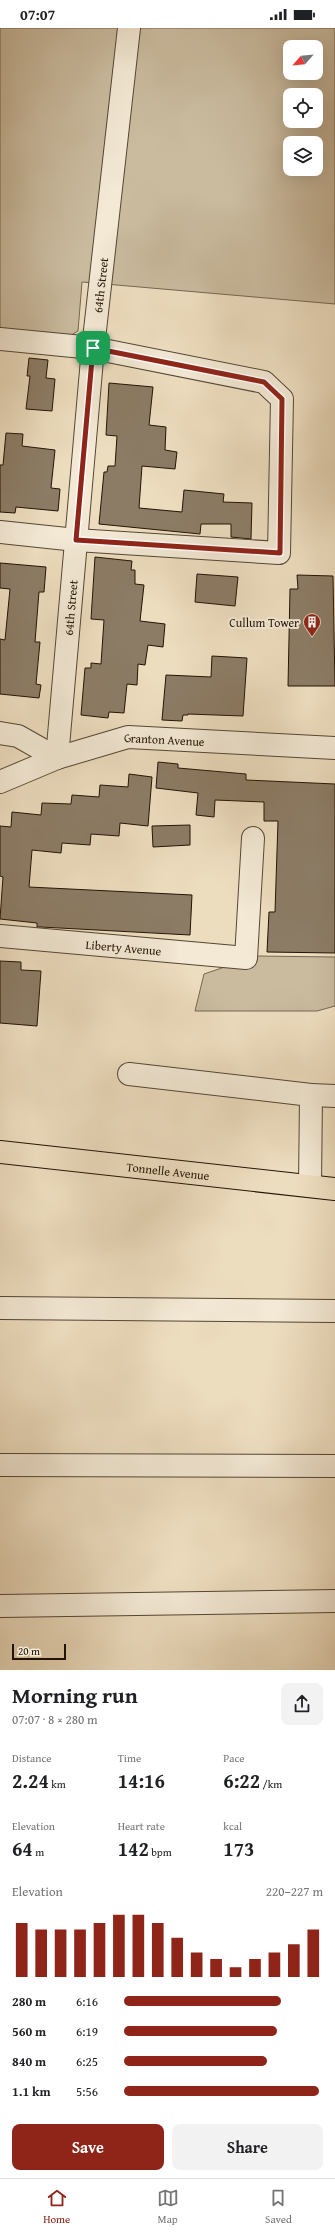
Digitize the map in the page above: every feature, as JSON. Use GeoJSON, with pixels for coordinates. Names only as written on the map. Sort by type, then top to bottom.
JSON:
{"type":"FeatureCollection","features":[{"type":"Feature","properties":{"kind":"main road","name":"Tonnelle Avenue"},"geometry":{"type":"LineString","coordinates":[[0,1152],[335,1190]]}},
{"type":"Feature","properties":{"kind":"street","name":"64th Street"},"geometry":{"type":"LineString","coordinates":[[56,758],[93,348],[129,28]]}},
{"type":"Feature","properties":{"kind":"street"},"geometry":{"type":"LineString","coordinates":[[0,339],[93,348],[264,382],[282,399],[280,553],[76,540],[0,532]]}},
{"type":"Feature","properties":{"kind":"street"},"geometry":{"type":"LineString","coordinates":[[0,733],[18,736],[56,758]]}},
{"type":"Feature","properties":{"kind":"street","name":"Granton Avenue"},"geometry":{"type":"LineString","coordinates":[[0,782],[56,758],[128,738],[335,748]]}},
{"type":"Feature","properties":{"kind":"street","name":"Liberty Avenue"},"geometry":{"type":"LineString","coordinates":[[0,936],[246,958],[253,838]]}},
{"type":"Feature","properties":{"kind":"street"},"geometry":{"type":"LineString","coordinates":[[129,1074],[311,1095],[335,1096]]}},
{"type":"Feature","properties":{"kind":"street"},"geometry":{"type":"LineString","coordinates":[[310,1186],[311,1095]]}},
{"type":"Feature","properties":{"kind":"street"},"geometry":{"type":"LineString","coordinates":[[0,1308],[335,1311]]}},
{"type":"Feature","properties":{"kind":"street"},"geometry":{"type":"LineString","coordinates":[[0,1465],[335,1466]]}},
{"type":"Feature","properties":{"kind":"street"},"geometry":{"type":"LineString","coordinates":[[0,1606],[335,1601]]}},
{"type":"Feature","properties":{"kind":"shaded area"},"geometry":{"type":"Polygon","coordinates":[[[0,28],[335,28],[335,304],[82,282],[78,331],[68,337],[0,330],[0,28]]]}},
{"type":"Feature","properties":{"kind":"shaded area"},"geometry":{"type":"Polygon","coordinates":[[[257,956],[335,957],[335,1006],[317,1011],[195,1011],[204,974],[257,956]]]}},
{"type":"Feature","properties":{"kind":"building"},"geometry":{"type":"Polygon","coordinates":[[[29,358],[48,360],[46,378],[55,379],[52,411],[26,409],[30,376],[27,376],[29,358]]]}},
{"type":"Feature","properties":{"kind":"building"},"geometry":{"type":"Polygon","coordinates":[[[109,383],[153,387],[149,425],[166,427],[165,450],[177,452],[175,469],[142,466],[139,508],[182,512],[184,490],[224,494],[223,502],[252,503],[251,539],[231,537],[231,524],[201,524],[200,534],[99,524],[104,472],[107,472],[108,466],[115,466],[117,436],[106,435],[109,383]]]}},
{"type":"Feature","properties":{"kind":"building"},"geometry":{"type":"Polygon","coordinates":[[[6,433],[23,434],[22,446],[55,450],[51,488],[60,489],[58,511],[16,507],[15,513],[0,512],[0,465],[3,465],[6,433]]]}},
{"type":"Feature","properties":{"kind":"building"},"geometry":{"type":"Polygon","coordinates":[[[95,557],[132,561],[131,570],[135,570],[135,584],[144,585],[140,621],[165,624],[163,647],[148,645],[145,665],[138,664],[137,685],[127,684],[124,713],[109,712],[108,718],[81,715],[85,668],[91,668],[91,663],[101,664],[104,620],[91,619],[95,557]]]}},
{"type":"Feature","properties":{"kind":"building"},"geometry":{"type":"Polygon","coordinates":[[[0,563],[46,567],[44,592],[39,592],[35,642],[40,642],[36,684],[41,685],[39,698],[0,694],[0,639],[5,640],[10,589],[0,588],[0,563]]]}},
{"type":"Feature","properties":{"kind":"building"},"geometry":{"type":"Polygon","coordinates":[[[197,574],[238,577],[235,606],[195,602],[197,574]]]}},
{"type":"Feature","properties":{"kind":"building","name":"Cullum Tower"},"geometry":{"type":"Polygon","coordinates":[[[297,575],[333,576],[335,686],[288,686],[290,589],[298,589],[297,575]]]}},
{"type":"Feature","properties":{"kind":"building"},"geometry":{"type":"Polygon","coordinates":[[[212,656],[247,658],[243,716],[188,714],[183,715],[182,721],[162,720],[166,675],[211,677],[212,656]]]}},
{"type":"Feature","properties":{"kind":"building"},"geometry":{"type":"Polygon","coordinates":[[[158,762],[178,764],[178,768],[246,774],[246,780],[335,784],[335,953],[267,952],[269,912],[275,912],[278,821],[264,821],[264,802],[215,800],[214,817],[196,815],[198,793],[156,788],[158,762]]]}},
{"type":"Feature","properties":{"kind":"building"},"geometry":{"type":"Polygon","coordinates":[[[129,774],[152,777],[148,826],[120,823],[119,836],[91,834],[90,845],[62,843],[61,853],[32,850],[29,887],[192,895],[190,935],[37,927],[37,923],[0,919],[3,877],[0,876],[0,826],[11,827],[12,812],[41,815],[42,803],[71,804],[72,795],[99,797],[100,785],[128,787],[129,774]]]}},
{"type":"Feature","properties":{"kind":"building"},"geometry":{"type":"Polygon","coordinates":[[[190,825],[190,845],[153,847],[152,826],[190,825]]]}},
{"type":"Feature","properties":{"kind":"building"},"geometry":{"type":"Polygon","coordinates":[[[0,961],[21,962],[21,970],[41,971],[37,1026],[0,1023],[0,961]]]}},
{"type":"Feature","properties":{"kind":"place","name":"Cullum Tower"},"geometry":{"type":"Point","coordinates":[312,637]}},
{"type":"Feature","properties":{"kind":"route"},"geometry":{"type":"LineString","coordinates":[[93,348],[264,382],[282,399],[280,553],[76,540],[93,348]]}}]}
